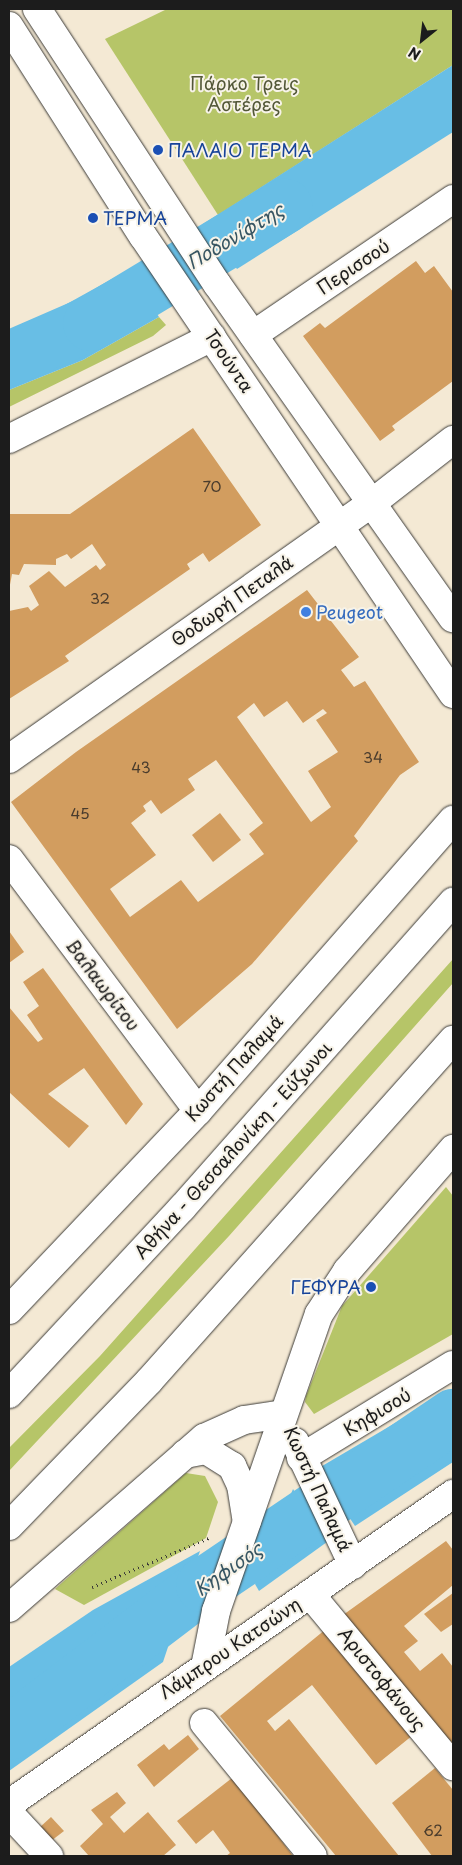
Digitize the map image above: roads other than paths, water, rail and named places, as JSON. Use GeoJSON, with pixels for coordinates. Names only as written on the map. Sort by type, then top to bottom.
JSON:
{"type":"FeatureCollection","features":[{"type":"Feature","properties":{"kind":"main road","name":"Τσούντα"},"geometry":{"type":"LineString","coordinates":[[37,9],[173,220],[453,618]]}},
{"type":"Feature","properties":{"kind":"main road","name":"Τσούντα"},"geometry":{"type":"LineString","coordinates":[[9,26],[144,236],[453,694]]}},
{"type":"Feature","properties":{"kind":"main road","name":"Περισσού"},"geometry":{"type":"LineString","coordinates":[[253,335],[453,199]]}},
{"type":"Feature","properties":{"kind":"main road"},"geometry":{"type":"LineString","coordinates":[[9,439],[212,337]]}},
{"type":"Feature","properties":{"kind":"main road","name":"Θοδωρή Πεταλά"},"geometry":{"type":"LineString","coordinates":[[9,759],[340,526],[453,440]]}},
{"type":"Feature","properties":{"kind":"main road","name":"Κωστή Παλαμά"},"geometry":{"type":"LineString","coordinates":[[9,1310],[198,1110],[453,820]]}},
{"type":"Feature","properties":{"kind":"main road","name":"Βαλαωρίτου"},"geometry":{"type":"LineString","coordinates":[[9,859],[198,1110]]}},
{"type":"Feature","properties":{"kind":"main road","name":"Αθήνα - Θεσσαλονίκη - Εύζωνοι"},"geometry":{"type":"LineString","coordinates":[[9,1394],[305,1069],[453,902]]}},
{"type":"Feature","properties":{"kind":"main road"},"geometry":{"type":"LineString","coordinates":[[9,1526],[149,1381],[453,1040]]}},
{"type":"Feature","properties":{"kind":"main road","name":"Κωστή Παλαμά"},"geometry":{"type":"LineString","coordinates":[[206,1662],[216,1611],[319,1314],[347,1271],[453,1149]]}},
{"type":"Feature","properties":{"kind":"main road","name":"Κηφισού"},"geometry":{"type":"LineString","coordinates":[[301,1458],[453,1365]]}},
{"type":"Feature","properties":{"kind":"main road"},"geometry":{"type":"LineString","coordinates":[[9,1608],[185,1454],[229,1425],[284,1414]]}},
{"type":"Feature","properties":{"kind":"main road","name":"Κωστή Παλαμά"},"geometry":{"type":"LineString","coordinates":[[284,1414],[301,1458],[354,1565]]}},
{"type":"Feature","properties":{"kind":"main road"},"geometry":{"type":"LineString","coordinates":[[185,1454],[206,1450],[232,1466],[241,1485],[247,1522]]}},
{"type":"Feature","properties":{"kind":"main road","name":"Λάμπρου Κατσώνη"},"geometry":{"type":"LineString","coordinates":[[9,1804],[206,1662],[448,1506]]}},
{"type":"Feature","properties":{"kind":"main road","name":"Αριστοφάνους"},"geometry":{"type":"LineString","coordinates":[[310,1594],[453,1766]]}},
{"type":"Feature","properties":{"kind":"main road"},"geometry":{"type":"LineString","coordinates":[[204,1722],[313,1856]]}},
{"type":"Feature","properties":{"kind":"main road"},"geometry":{"type":"LineString","coordinates":[[9,1813],[49,1856]]}},
{"type":"Feature","properties":{"kind":"water"},"geometry":{"type":"Polygon","coordinates":[[[453,65],[453,132],[237,269],[203,224],[453,65]]]}},
{"type":"Feature","properties":{"kind":"water"},"geometry":{"type":"Polygon","coordinates":[[[128,270],[159,317],[83,360],[9,390],[9,331],[36,321],[128,270]]]}},
{"type":"Feature","properties":{"kind":"water"},"geometry":{"type":"Polygon","coordinates":[[[453,1389],[453,1462],[355,1526],[317,1469],[453,1389]]]}},
{"type":"Feature","properties":{"kind":"water"},"geometry":{"type":"Polygon","coordinates":[[[293,1489],[327,1542],[259,1591],[255,1584],[293,1489]]]}},
{"type":"Feature","properties":{"kind":"water"},"geometry":{"type":"Polygon","coordinates":[[[200,1551],[163,1662],[9,1771],[9,1667],[93,1610],[200,1551]]]}},
{"type":"Feature","properties":{"kind":"waterway","name":"Ποδονίφτης"},"geometry":{"type":"LineString","coordinates":[[9,358],[90,323],[284,206]]}},
{"type":"Feature","properties":{"kind":"waterway","name":"Κηφισός"},"geometry":{"type":"LineString","coordinates":[[9,1732],[203,1585],[453,1416]]}},
{"type":"Feature","properties":{"kind":"place","name":"ΠΑΛΑΙΟ ΤΕΡΜΑ"},"geometry":{"type":"Point","coordinates":[158,150]}},
{"type":"Feature","properties":{"kind":"place","name":"ΤΕΡΜΑ"},"geometry":{"type":"Point","coordinates":[93,218]}},
{"type":"Feature","properties":{"kind":"place","name":"Peugeot"},"geometry":{"type":"Point","coordinates":[306,612]}},
{"type":"Feature","properties":{"kind":"place","name":"ΓΕΦΥΡΑ"},"geometry":{"type":"Point","coordinates":[371,1287]}},
{"type":"Feature","properties":{"kind":"park label","name":"Πάρκο Τρεις Αστέρες"},"geometry":{"type":"Point","coordinates":[244,94]}}]}
